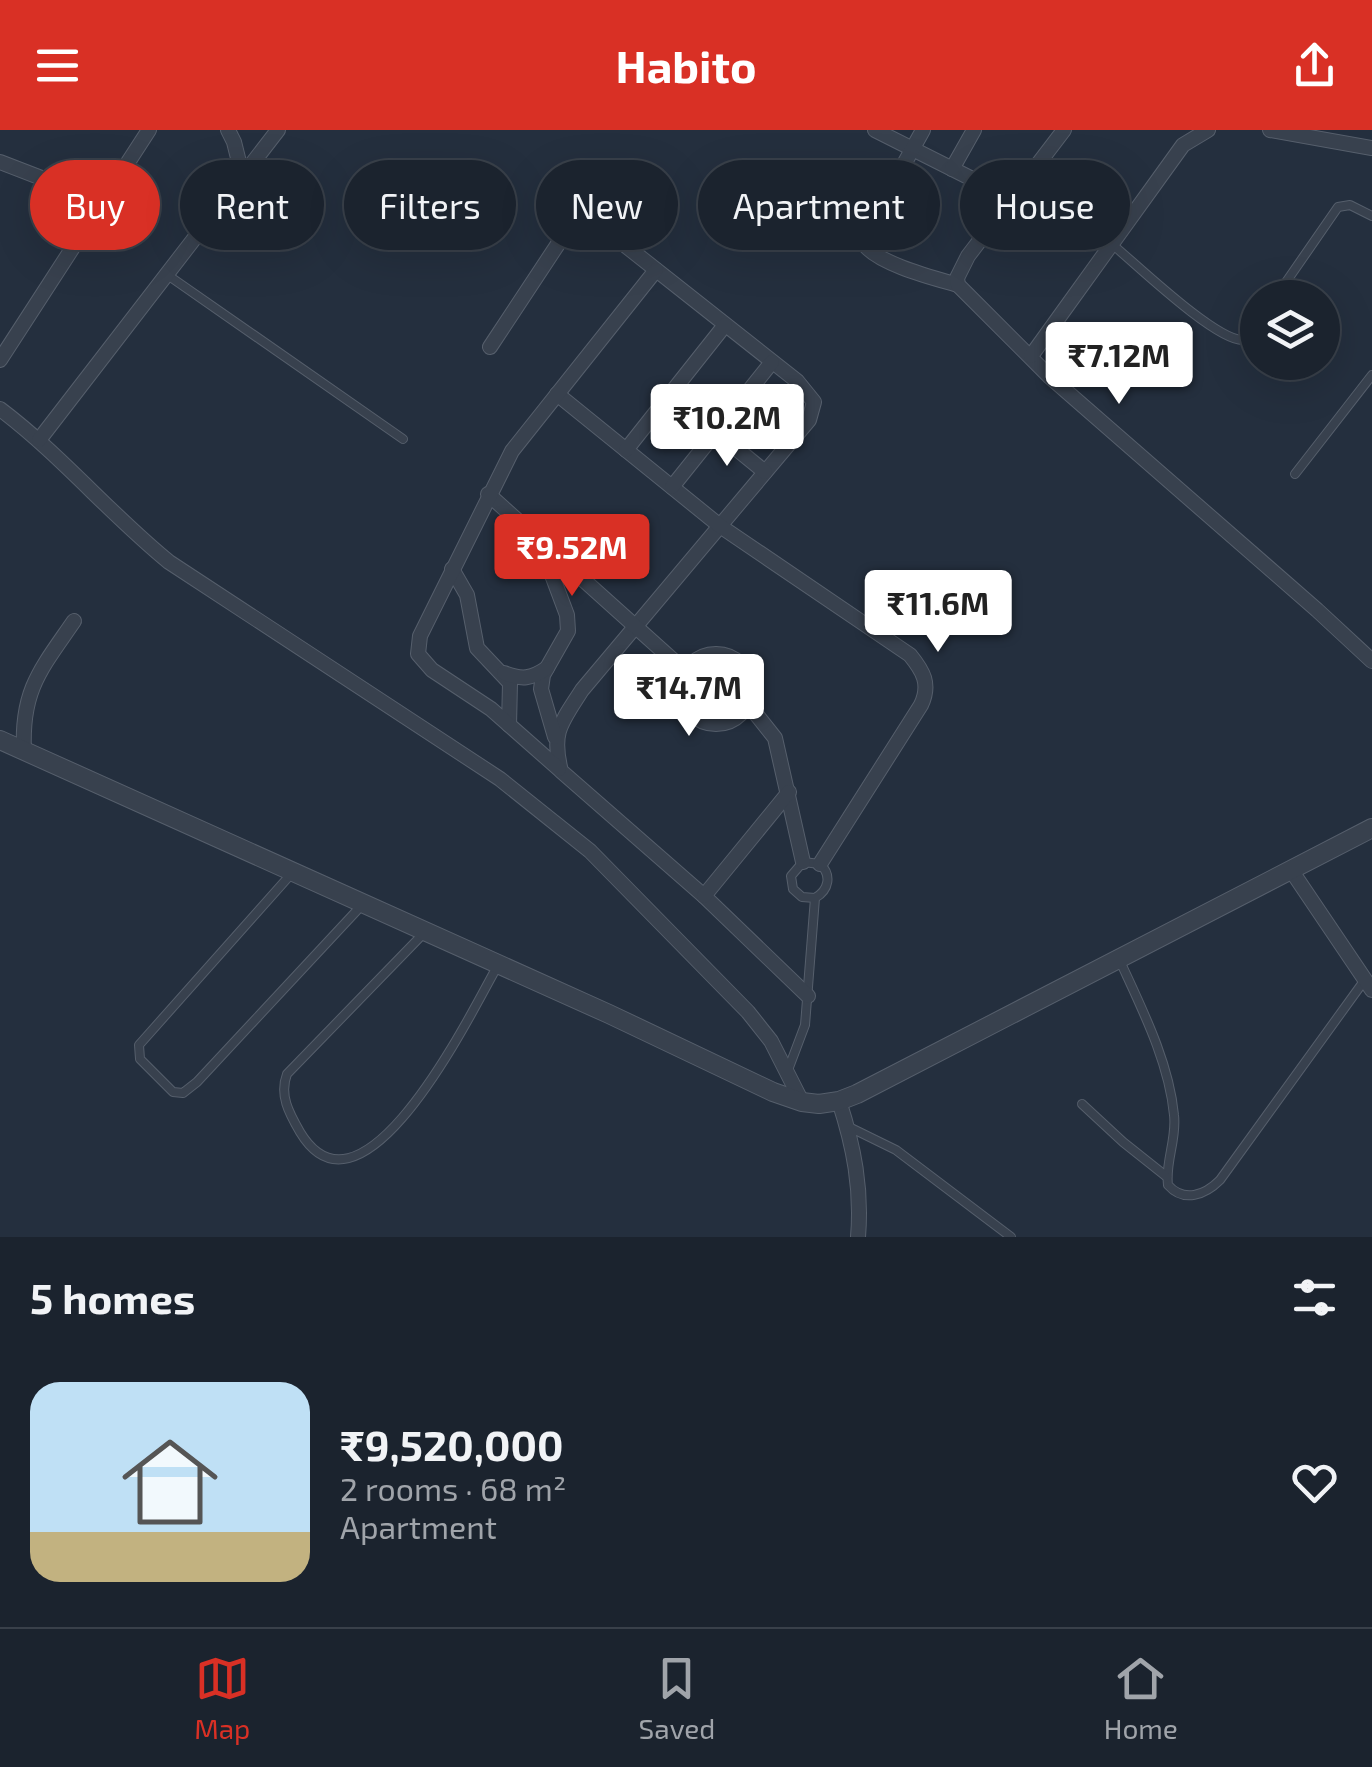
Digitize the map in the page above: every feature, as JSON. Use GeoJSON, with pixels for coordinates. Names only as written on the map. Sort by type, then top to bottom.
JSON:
{"type":"FeatureCollection","features":[{"type":"Feature","properties":{"kind":"street"},"geometry":{"type":"LineString","coordinates":[[128,160],[148,130]]}},
{"type":"Feature","properties":{"kind":"street"},"geometry":{"type":"LineString","coordinates":[[228,130],[238,160]]}},
{"type":"Feature","properties":{"kind":"street"},"geometry":{"type":"LineString","coordinates":[[256,160],[278,130]]}},
{"type":"Feature","properties":{"kind":"street"},"geometry":{"type":"LineString","coordinates":[[875,130],[960,173]]}},
{"type":"Feature","properties":{"kind":"street"},"geometry":{"type":"LineString","coordinates":[[924,130],[874,218],[865,240],[866,248],[920,274],[958,286],[1050,377],[1372,662]]}},
{"type":"Feature","properties":{"kind":"street"},"geometry":{"type":"LineString","coordinates":[[952,169],[974,130]]}},
{"type":"Feature","properties":{"kind":"street"},"geometry":{"type":"LineString","coordinates":[[1041,160],[1064,130]]}},
{"type":"Feature","properties":{"kind":"street"},"geometry":{"type":"LineString","coordinates":[[1130,221],[1183,145],[1208,130]]}},
{"type":"Feature","properties":{"kind":"street"},"geometry":{"type":"LineString","coordinates":[[1270,130],[1372,148]]}},
{"type":"Feature","properties":{"kind":"street"},"geometry":{"type":"LineString","coordinates":[[1,166],[30,176]]}},
{"type":"Feature","properties":{"kind":"street"},"geometry":{"type":"LineString","coordinates":[[490,347],[560,241],[575,228],[586,225],[607,231],[772,362],[810,394],[814,410],[582,690],[555,738]]}},
{"type":"Feature","properties":{"kind":"street"},"geometry":{"type":"LineString","coordinates":[[0,360],[70,250]]}},
{"type":"Feature","properties":{"kind":"street"},"geometry":{"type":"LineString","coordinates":[[39,440],[189,250]]}},
{"type":"Feature","properties":{"kind":"street"},"geometry":{"type":"LineString","coordinates":[[958,286],[960,269],[974,250]]}},
{"type":"Feature","properties":{"kind":"street"},"geometry":{"type":"LineString","coordinates":[[1031,356],[1109,250]]}},
{"type":"Feature","properties":{"kind":"street"},"geometry":{"type":"LineString","coordinates":[[656,270],[512,451],[420,636],[418,654],[432,670],[509,725],[562,771],[704,896],[808,996]]}},
{"type":"Feature","properties":{"kind":"street"},"geometry":{"type":"LineString","coordinates":[[626,450],[726,325]]}},
{"type":"Feature","properties":{"kind":"street"},"geometry":{"type":"LineString","coordinates":[[672,487],[772,362]]}},
{"type":"Feature","properties":{"kind":"street"},"geometry":{"type":"LineString","coordinates":[[557,394],[720,526],[910,655],[923,671],[927,686],[922,705],[820,864]]}},
{"type":"Feature","properties":{"kind":"street"},"geometry":{"type":"LineString","coordinates":[[0,409],[39,440],[169,562],[546,813],[657,917],[748,1012],[771,1041],[802,1102]]}},
{"type":"Feature","properties":{"kind":"street"},"geometry":{"type":"LineString","coordinates":[[716,432],[766,472]]}},
{"type":"Feature","properties":{"kind":"street"},"geometry":{"type":"LineString","coordinates":[[488,494],[685,671]]}},
{"type":"Feature","properties":{"kind":"street"},"geometry":{"type":"LineString","coordinates":[[540,541],[540,550],[567,615],[568,631],[541,689],[562,771]]}},
{"type":"Feature","properties":{"kind":"street"},"geometry":{"type":"LineString","coordinates":[[452,569],[467,595],[477,648],[504,673],[510,684],[509,725]]}},
{"type":"Feature","properties":{"kind":"street"},"geometry":{"type":"LineString","coordinates":[[24,750],[23,719],[32,687],[74,621]]}},
{"type":"Feature","properties":{"kind":"street"},"geometry":{"type":"LineString","coordinates":[[727,655],[746,669],[750,680],[748,704],[730,721],[705,723],[686,707],[681,683],[685,671],[703,656],[727,655]]}},
{"type":"Feature","properties":{"kind":"street"},"geometry":{"type":"LineString","coordinates":[[504,673],[519,679],[532,678],[548,668]]}},
{"type":"Feature","properties":{"kind":"street"},"geometry":{"type":"LineString","coordinates":[[748,704],[775,738],[803,862]]}},
{"type":"Feature","properties":{"kind":"street"},"geometry":{"type":"LineString","coordinates":[[0,740],[802,1102],[840,1101],[1372,828]]}},
{"type":"Feature","properties":{"kind":"street"},"geometry":{"type":"LineString","coordinates":[[704,896],[788,792]]}},
{"type":"Feature","properties":{"kind":"street"},"geometry":{"type":"LineString","coordinates":[[1291,870],[1368,986]]}},
{"type":"Feature","properties":{"kind":"street"},"geometry":{"type":"LineString","coordinates":[[840,1101],[859,1185],[858,1237]]}},
{"type":"Feature","properties":{"kind":"lane"},"geometry":{"type":"LineString","coordinates":[[1287,280],[1338,207],[1350,205],[1372,216]]}},
{"type":"Feature","properties":{"kind":"lane"},"geometry":{"type":"LineString","coordinates":[[1119,250],[1189,310],[1230,338],[1240,340]]}},
{"type":"Feature","properties":{"kind":"lane"},"geometry":{"type":"LineString","coordinates":[[169,276],[404,439]]}},
{"type":"Feature","properties":{"kind":"lane"},"geometry":{"type":"LineString","coordinates":[[1294,474],[1372,375]]}},
{"type":"Feature","properties":{"kind":"lane"},"geometry":{"type":"LineString","coordinates":[[803,862],[820,864],[828,882],[815,898],[802,898],[793,889],[793,870],[803,862]]}},
{"type":"Feature","properties":{"kind":"lane"},"geometry":{"type":"LineString","coordinates":[[292,874],[140,1044],[140,1059],[176,1093],[187,1091],[198,1082],[362,905]]}},
{"type":"Feature","properties":{"kind":"lane"},"geometry":{"type":"LineString","coordinates":[[788,1070],[805,1026],[815,898]]}},
{"type":"Feature","properties":{"kind":"lane"},"geometry":{"type":"LineString","coordinates":[[426,932],[287,1074],[282,1092],[288,1108],[300,1133],[324,1159],[348,1158],[365,1151],[402,1122],[498,964]]}},
{"type":"Feature","properties":{"kind":"lane"},"geometry":{"type":"LineString","coordinates":[[1118,959],[1142,1009],[1171,1093],[1174,1131],[1167,1176],[1170,1189],[1200,1195],[1210,1190],[1368,986]]}},
{"type":"Feature","properties":{"kind":"lane"},"geometry":{"type":"LineString","coordinates":[[1082,1104],[1167,1176]]}},
{"type":"Feature","properties":{"kind":"lane"},"geometry":{"type":"LineString","coordinates":[[847,1126],[896,1150],[1011,1237]]}}]}
